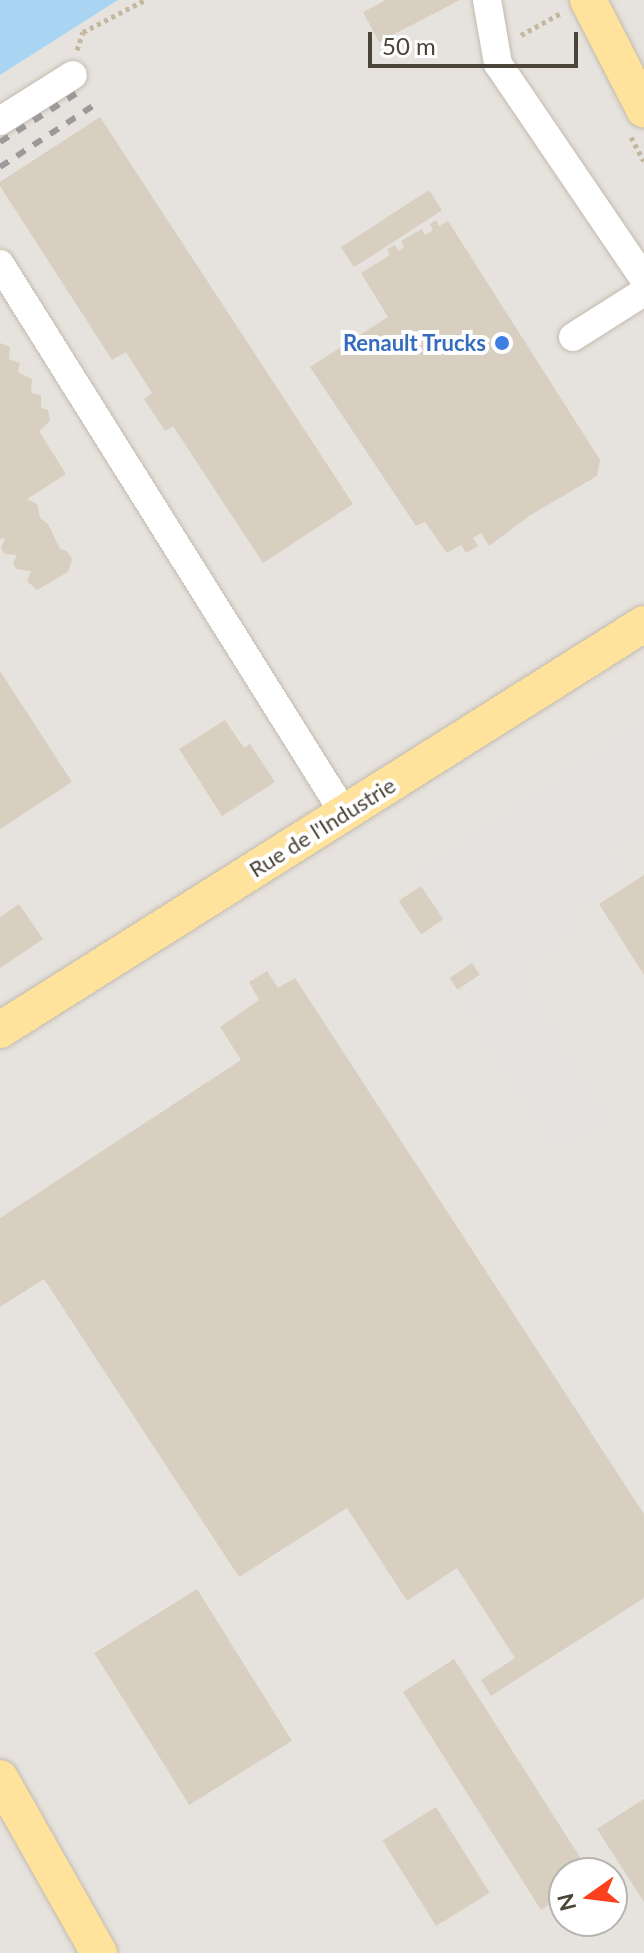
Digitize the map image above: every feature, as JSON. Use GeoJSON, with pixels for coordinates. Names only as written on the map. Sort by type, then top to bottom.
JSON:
{"type":"FeatureCollection","features":[{"type":"Feature","properties":{"kind":"main road"},"geometry":{"type":"LineString","coordinates":[[588,0],[644,109]]}},
{"type":"Feature","properties":{"kind":"main road","name":"Rue de l'Industrie"},"geometry":{"type":"LineString","coordinates":[[0,1030],[644,624]]}},
{"type":"Feature","properties":{"kind":"main road"},"geometry":{"type":"LineString","coordinates":[[0,1778],[99,1953]]}},
{"type":"Feature","properties":{"kind":"street"},"geometry":{"type":"LineString","coordinates":[[487,0],[504,42],[498,64],[644,279]]}},
{"type":"Feature","properties":{"kind":"street"},"geometry":{"type":"LineString","coordinates":[[0,121],[73,75]]}},
{"type":"Feature","properties":{"kind":"street"},"geometry":{"type":"LineString","coordinates":[[0,264],[344,813]]}},
{"type":"Feature","properties":{"kind":"street"},"geometry":{"type":"LineString","coordinates":[[573,337],[644,292]]}},
{"type":"Feature","properties":{"kind":"path"},"geometry":{"type":"LineString","coordinates":[[73,75],[83,32],[145,0]]}},
{"type":"Feature","properties":{"kind":"path"},"geometry":{"type":"LineString","coordinates":[[504,42],[556,16]]}},
{"type":"Feature","properties":{"kind":"shaded area"},"geometry":{"type":"Polygon","coordinates":[[[118,0],[644,0],[644,1953],[0,1953],[0,75],[118,0]]]}},
{"type":"Feature","properties":{"kind":"shaded area"},"geometry":{"type":"Polygon","coordinates":[[[644,721],[644,827],[611,852],[629,874],[568,913],[577,930],[518,975],[608,1120],[559,1151],[457,993],[483,975],[415,875],[644,721]]]}},
{"type":"Feature","properties":{"kind":"water"},"geometry":{"type":"Polygon","coordinates":[[[0,0],[118,0],[0,75],[0,0]]]}},
{"type":"Feature","properties":{"kind":"building"},"geometry":{"type":"Polygon","coordinates":[[[386,0],[460,0],[379,42],[363,12],[386,0]]]}},
{"type":"Feature","properties":{"kind":"building"},"geometry":{"type":"Polygon","coordinates":[[[100,117],[353,504],[263,563],[173,426],[165,431],[144,399],[152,393],[126,352],[112,360],[0,186],[0,182],[100,117]]]}},
{"type":"Feature","properties":{"kind":"building"},"geometry":{"type":"Polygon","coordinates":[[[429,190],[442,210],[354,267],[341,247],[429,190]]]}},
{"type":"Feature","properties":{"kind":"building"},"geometry":{"type":"Polygon","coordinates":[[[436,220],[439,226],[448,221],[600,460],[597,476],[529,516],[489,546],[481,533],[473,538],[478,546],[466,553],[461,545],[447,553],[425,522],[416,526],[310,367],[388,317],[361,273],[390,255],[387,249],[395,245],[398,251],[404,247],[401,241],[422,229],[425,235],[433,230],[430,224],[436,220]]]}},
{"type":"Feature","properties":{"kind":"building"},"geometry":{"type":"Polygon","coordinates":[[[0,343],[10,347],[9,359],[20,363],[18,372],[32,379],[31,393],[41,395],[41,408],[48,410],[50,421],[39,431],[66,474],[27,499],[37,504],[40,518],[48,524],[60,549],[67,551],[72,559],[68,572],[37,590],[27,581],[31,571],[16,569],[13,563],[17,555],[5,554],[1,548],[5,538],[0,539],[0,343]]]}},
{"type":"Feature","properties":{"kind":"building"},"geometry":{"type":"Polygon","coordinates":[[[0,671],[72,782],[0,829],[0,671]]]}},
{"type":"Feature","properties":{"kind":"building"},"geometry":{"type":"Polygon","coordinates":[[[225,720],[244,748],[250,744],[275,782],[222,816],[179,749],[225,720]]]}},
{"type":"Feature","properties":{"kind":"building"},"geometry":{"type":"Polygon","coordinates":[[[644,875],[644,975],[599,904],[644,875]]]}},
{"type":"Feature","properties":{"kind":"building"},"geometry":{"type":"Polygon","coordinates":[[[421,886],[443,919],[421,934],[399,901],[421,886]]]}},
{"type":"Feature","properties":{"kind":"building"},"geometry":{"type":"Polygon","coordinates":[[[19,904],[43,939],[0,968],[0,917],[19,904]]]}},
{"type":"Feature","properties":{"kind":"building"},"geometry":{"type":"Polygon","coordinates":[[[472,963],[480,975],[457,990],[450,978],[472,963]]]}},
{"type":"Feature","properties":{"kind":"building"},"geometry":{"type":"Polygon","coordinates":[[[267,971],[278,988],[295,978],[644,1514],[644,1598],[491,1696],[481,1680],[515,1658],[457,1568],[407,1601],[347,1508],[239,1577],[44,1279],[0,1307],[0,1218],[241,1060],[220,1027],[259,1000],[249,982],[267,971]]]}},
{"type":"Feature","properties":{"kind":"building"},"geometry":{"type":"Polygon","coordinates":[[[197,1589],[292,1741],[189,1805],[94,1653],[197,1589]]]}},
{"type":"Feature","properties":{"kind":"building"},"geometry":{"type":"Polygon","coordinates":[[[454,1659],[580,1857],[548,1857],[548,1905],[541,1910],[403,1692],[454,1659]]]}},
{"type":"Feature","properties":{"kind":"building"},"geometry":{"type":"Polygon","coordinates":[[[644,1799],[644,1902],[628,1877],[628,1857],[615,1857],[597,1829],[644,1799]]]}},
{"type":"Feature","properties":{"kind":"building"},"geometry":{"type":"Polygon","coordinates":[[[436,1807],[490,1893],[436,1926],[383,1840],[436,1807]]]}},
{"type":"Feature","properties":{"kind":"railway"},"geometry":{"type":"LineString","coordinates":[[0,142],[82,90]]}},
{"type":"Feature","properties":{"kind":"railway"},"geometry":{"type":"LineString","coordinates":[[0,167],[93,106]]}},
{"type":"Feature","properties":{"kind":"place","name":"Renault Trucks"},"geometry":{"type":"Point","coordinates":[502,343]}}]}
